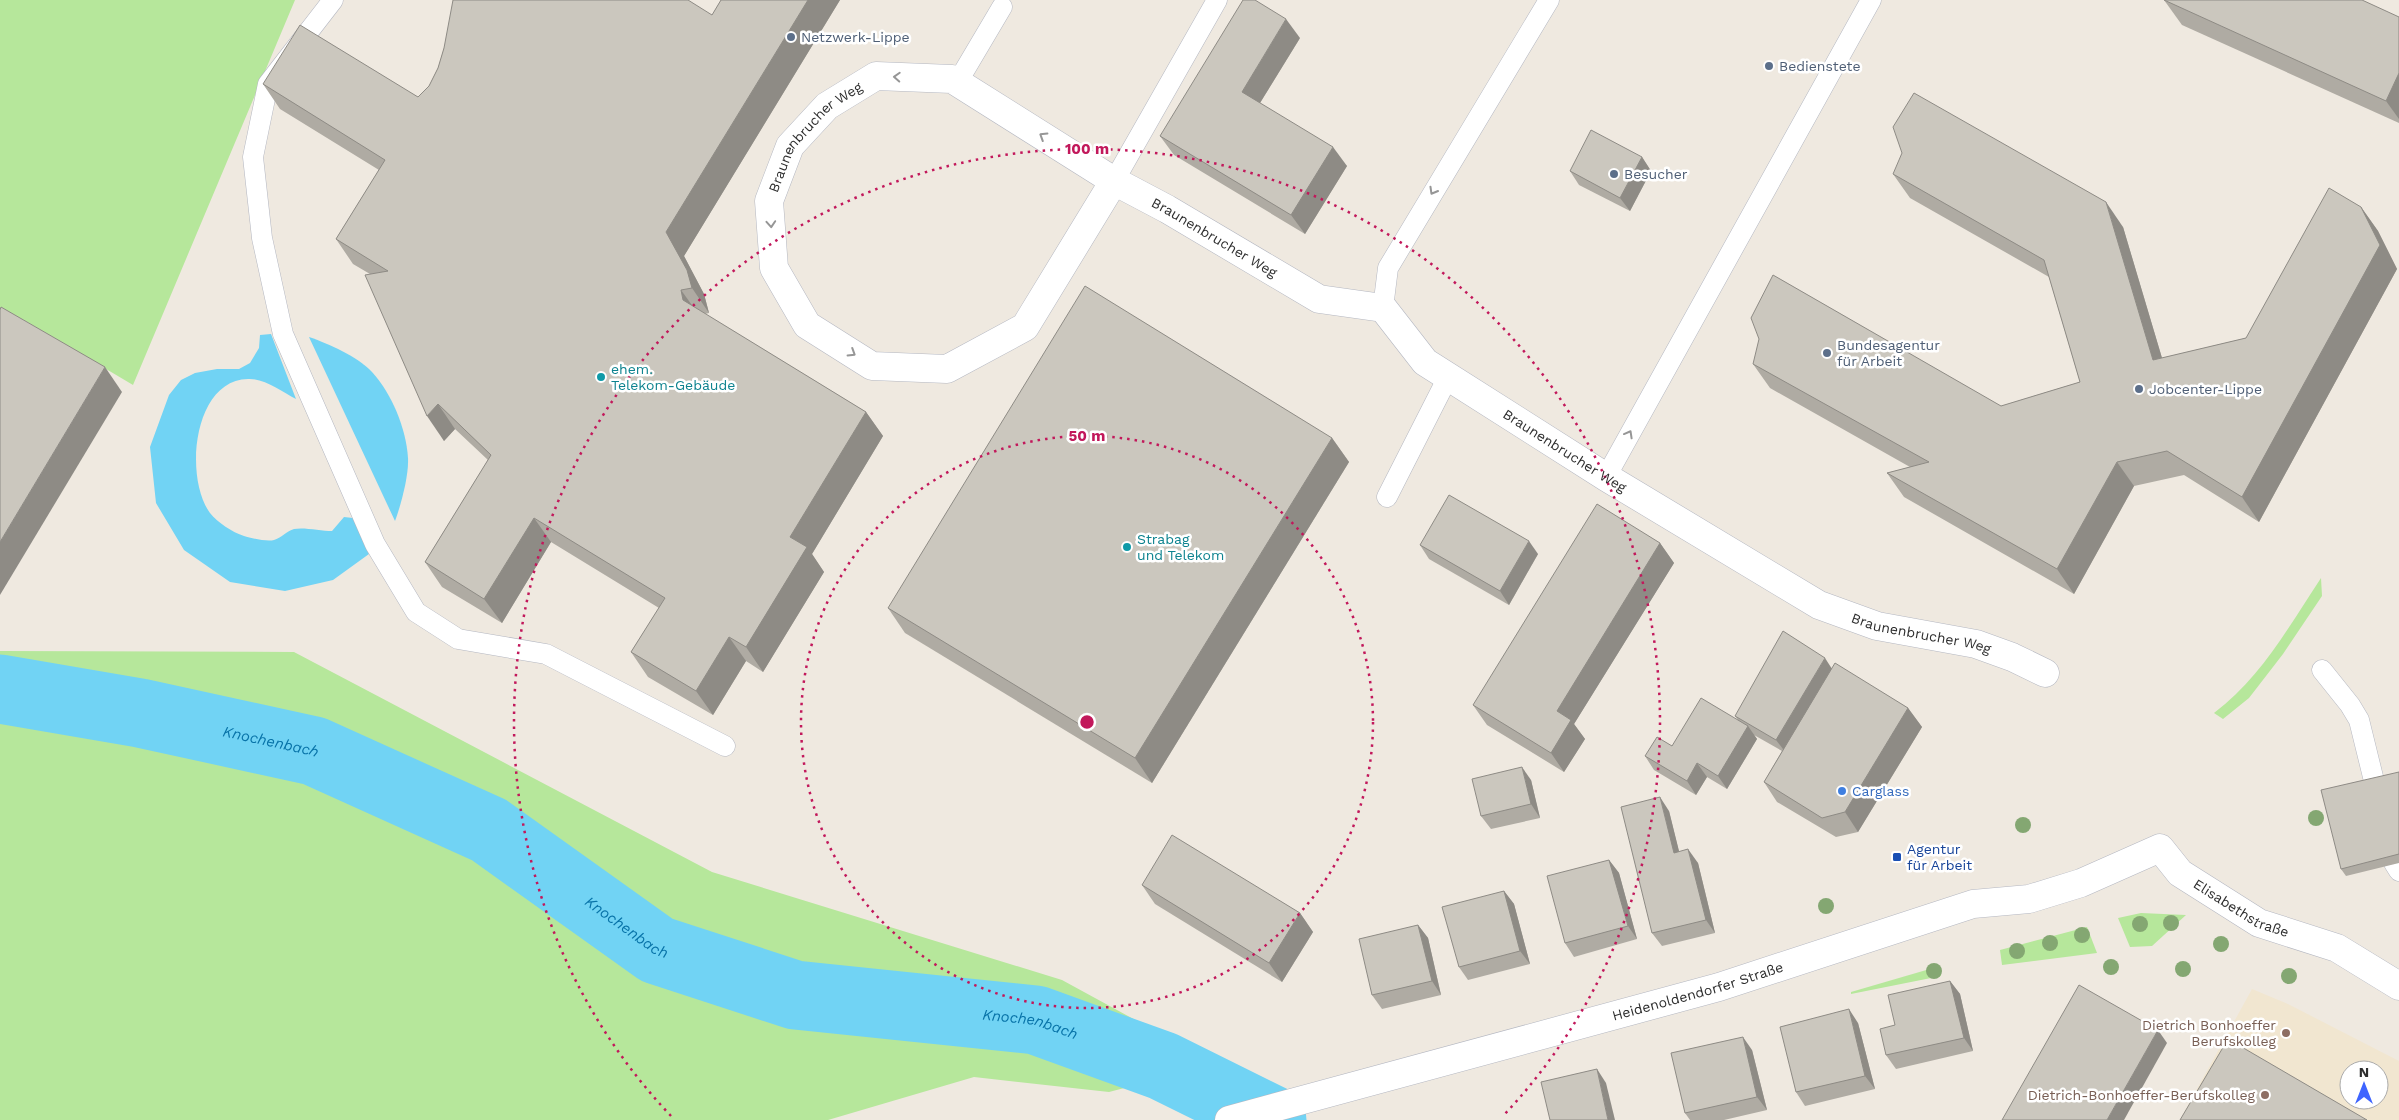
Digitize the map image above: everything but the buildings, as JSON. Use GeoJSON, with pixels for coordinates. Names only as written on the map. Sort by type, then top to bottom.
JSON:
{"type":"FeatureCollection","features":[{"type":"Feature","properties":{"kind":"street","name":"Braunenbrucher Weg"},"geometry":{"type":"LineString","coordinates":[[1114,181],[1025,327],[947,370],[872,366],[807,325],[774,268],[769,201],[790,146],[827,106],[876,76],[952,79],[1114,181],[1167,209],[1319,299],[1382,308],[1426,362],[1448,377],[1606,476],[1820,605],[1877,626],[1976,644],[2012,657],[2045,673]]}},
{"type":"Feature","properties":{"kind":"street","name":"Elisabethstraße"},"geometry":{"type":"LineString","coordinates":[[2160,848],[2180,873],[2259,924],[2337,948],[2399,986]]}},
{"type":"Feature","properties":{"kind":"street","name":"Heidenoldendorfer Straße"},"geometry":{"type":"LineString","coordinates":[[1229,1120],[1726,984],[1973,904],[2030,899],[2082,883],[2160,848]]}},
{"type":"Feature","properties":{"kind":"street","name":"Elisabethstraße"},"geometry":{"type":"LineString","coordinates":[[2314,922],[2337,948]]}},
{"type":"Feature","properties":{"kind":"lane"},"geometry":{"type":"LineString","coordinates":[[333,0],[268,84],[252,156],[262,238],[283,334],[375,544],[416,612],[458,639],[546,654],[724,746]]}},
{"type":"Feature","properties":{"kind":"lane"},"geometry":{"type":"LineString","coordinates":[[1114,181],[1217,0]]}},
{"type":"Feature","properties":{"kind":"lane"},"geometry":{"type":"LineString","coordinates":[[1382,308],[1388,268],[1549,0]]}},
{"type":"Feature","properties":{"kind":"lane"},"geometry":{"type":"LineString","coordinates":[[1606,476],[1871,0]]}},
{"type":"Feature","properties":{"kind":"lane"},"geometry":{"type":"LineString","coordinates":[[957,83],[1002,7]]}},
{"type":"Feature","properties":{"kind":"lane"},"geometry":{"type":"LineString","coordinates":[[1387,497],[1448,377]]}},
{"type":"Feature","properties":{"kind":"lane"},"geometry":{"type":"LineString","coordinates":[[2322,670],[2350,705],[2359,720],[2375,785]]}},
{"type":"Feature","properties":{"kind":"shaded area","name":"Dietrich Bonhoeffer Berufskolleg"},"geometry":{"type":"Polygon","coordinates":[[[2252,989],[2288,1004],[2399,1061],[2399,1120],[2180,1120],[2252,989]]]}},
{"type":"Feature","properties":{"kind":"green space"},"geometry":{"type":"Polygon","coordinates":[[[0,0],[295,0],[133,385],[22,319],[0,330],[0,0]]]}},
{"type":"Feature","properties":{"kind":"green space"},"geometry":{"type":"Polygon","coordinates":[[[2321,578],[2322,596],[2283,654],[2249,698],[2223,719],[2214,713],[2231,699],[2260,668],[2321,578]]]}},
{"type":"Feature","properties":{"kind":"green space"},"geometry":{"type":"Polygon","coordinates":[[[0,651],[294,652],[712,872],[1062,980],[1216,1064],[1109,1092],[974,1077],[828,1120],[0,1120],[0,651]]]}},
{"type":"Feature","properties":{"kind":"green space"},"geometry":{"type":"Polygon","coordinates":[[[2141,913],[2186,915],[2152,946],[2130,947],[2118,918],[2141,913]]]}},
{"type":"Feature","properties":{"kind":"green space"},"geometry":{"type":"Polygon","coordinates":[[[2087,927],[2097,953],[2002,965],[2000,950],[2087,927]]]}},
{"type":"Feature","properties":{"kind":"green space"},"geometry":{"type":"Polygon","coordinates":[[[1940,966],[1941,976],[1851,994],[1851,992],[1940,966]]]}},
{"type":"Feature","properties":{"kind":"water"},"geometry":{"type":"Polygon","coordinates":[[[271,334],[296,399],[267,383],[254,379],[230,384],[215,395],[205,413],[199,433],[196,455],[197,477],[202,497],[210,513],[226,527],[244,536],[263,540],[274,540],[294,529],[332,531],[344,517],[353,518],[369,554],[333,580],[285,591],[230,582],[184,550],[156,503],[150,447],[169,395],[181,380],[195,373],[217,369],[239,369],[250,363],[259,348],[260,335],[271,334]]]}},
{"type":"Feature","properties":{"kind":"water"},"geometry":{"type":"Polygon","coordinates":[[[309,337],[342,351],[366,366],[386,390],[392,401],[401,423],[408,458],[404,490],[395,521],[309,337]]]}},
{"type":"Feature","properties":{"kind":"waterway","name":"Knochenbach"},"geometry":{"type":"LineString","coordinates":[[0,689],[140,713],[314,751],[489,830],[657,950],[795,995],[1036,1020],[1163,1066],[1272,1120]]}},
{"type":"Feature","properties":{"kind":"place","name":"Netzwerk-Lippe"},"geometry":{"type":"Point","coordinates":[791,37]}},
{"type":"Feature","properties":{"kind":"place","name":"Bedienstete"},"geometry":{"type":"Point","coordinates":[1769,66]}},
{"type":"Feature","properties":{"kind":"place","name":"Besucher"},"geometry":{"type":"Point","coordinates":[1614,174]}},
{"type":"Feature","properties":{"kind":"place","name":"Bundesagentur für Arbeit"},"geometry":{"type":"Point","coordinates":[1827,353]}},
{"type":"Feature","properties":{"kind":"place","name":"ehem. Telekom-Gebäude"},"geometry":{"type":"Point","coordinates":[601,377]}},
{"type":"Feature","properties":{"kind":"place","name":"Jobcenter-Lippe"},"geometry":{"type":"Point","coordinates":[2139,389]}},
{"type":"Feature","properties":{"kind":"place","name":"Strabag und Telekom"},"geometry":{"type":"Point","coordinates":[1127,547]}},
{"type":"Feature","properties":{"kind":"place","name":"Carglass"},"geometry":{"type":"Point","coordinates":[1842,791]}},
{"type":"Feature","properties":{"kind":"place","name":"Agentur für Arbeit"},"geometry":{"type":"Point","coordinates":[1897,857]}},
{"type":"Feature","properties":{"kind":"place","name":"Dietrich Bonhoeffer Berufskolleg"},"geometry":{"type":"Point","coordinates":[2286,1033]}},
{"type":"Feature","properties":{"kind":"place","name":"Dietrich-Bonhoeffer-Berufskolleg"},"geometry":{"type":"Point","coordinates":[2265,1095]}}]}
